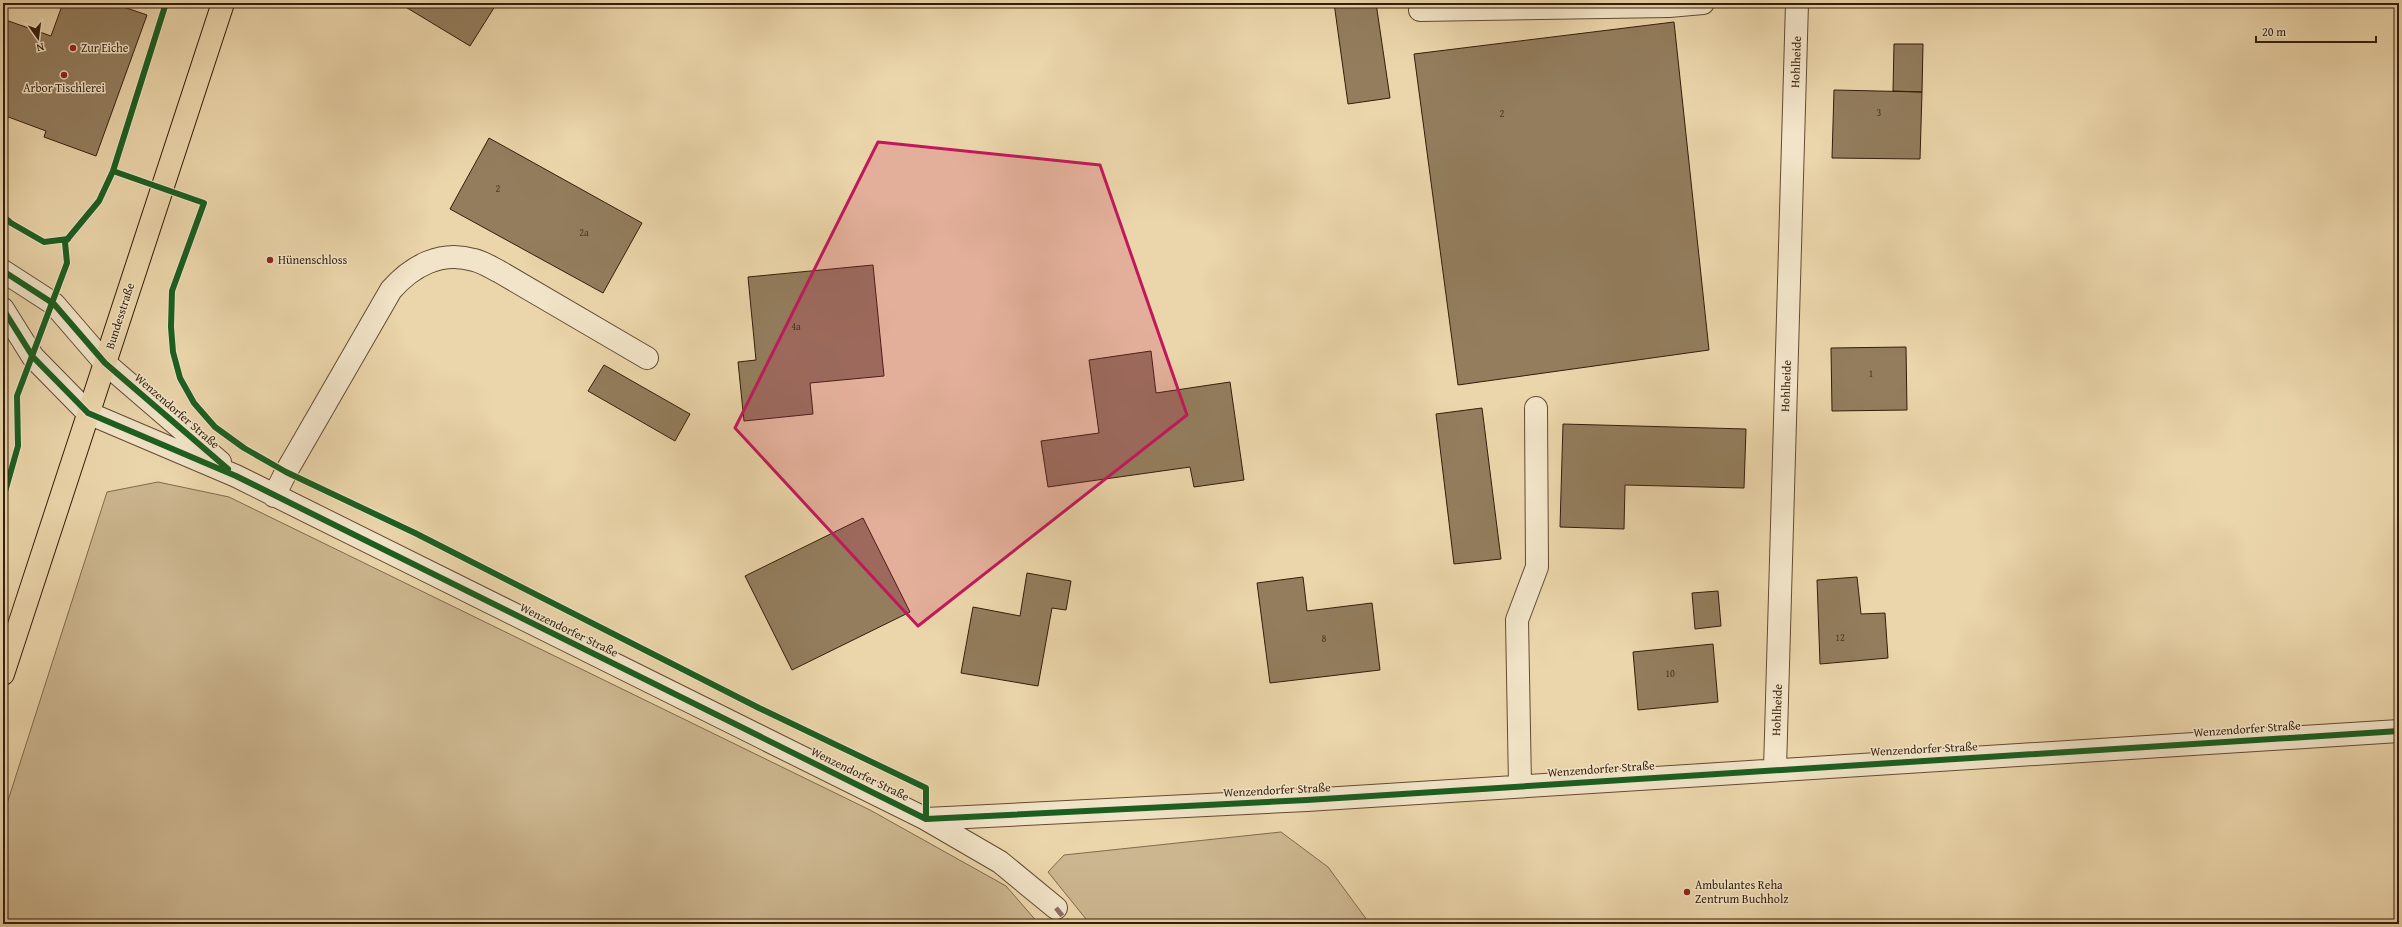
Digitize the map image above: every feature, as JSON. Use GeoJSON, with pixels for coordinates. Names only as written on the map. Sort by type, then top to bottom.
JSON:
{"type":"FeatureCollection","features":[{"type":"Feature","properties":{"kind":"main road","name":"Bundesstraße"},"geometry":{"type":"LineString","coordinates":[[3,674],[223,3]]}},
{"type":"Feature","properties":{"kind":"street"},"geometry":{"type":"LineString","coordinates":[[1420,10],[1669,6],[1704,3]]}},
{"type":"Feature","properties":{"kind":"street","name":"Hohlheide"},"geometry":{"type":"LineString","coordinates":[[1775,769],[1798,3]]}},
{"type":"Feature","properties":{"kind":"street"},"geometry":{"type":"LineString","coordinates":[[274,496],[286,472],[391,290],[412,269],[426,263],[445,257],[474,260],[500,272],[647,358]]}},
{"type":"Feature","properties":{"kind":"street","name":"Wenzendorfer Straße"},"geometry":{"type":"LineString","coordinates":[[3,271],[54,304],[105,363],[236,476]]}},
{"type":"Feature","properties":{"kind":"street"},"geometry":{"type":"LineString","coordinates":[[3,309],[34,357],[88,413]]}},
{"type":"Feature","properties":{"kind":"street"},"geometry":{"type":"LineString","coordinates":[[1520,785],[1517,620],[1537,567],[1536,408]]}},
{"type":"Feature","properties":{"kind":"street","name":"Wenzendorfer Straße"},"geometry":{"type":"LineString","coordinates":[[88,413],[236,476],[926,819],[1307,800],[1520,785],[2399,731]]}},
{"type":"Feature","properties":{"kind":"street"},"geometry":{"type":"LineString","coordinates":[[926,819],[1000,862],[1056,908]]}},
{"type":"Feature","properties":{"kind":"highlighted area"},"geometry":{"type":"Polygon","coordinates":[[[878,142],[1100,165],[1187,415],[918,626],[735,428],[878,142]]]}},
{"type":"Feature","properties":{"kind":"shaded area"},"geometry":{"type":"Polygon","coordinates":[[[158,482],[229,497],[870,810],[1006,886],[1039,924],[3,924],[3,816],[107,492],[158,482]]]}},
{"type":"Feature","properties":{"kind":"shaded area"},"geometry":{"type":"Polygon","coordinates":[[[1281,832],[1328,867],[1370,924],[1090,924],[1048,872],[1064,855],[1281,832]]]}},
{"type":"Feature","properties":{"kind":"building","name":"Arbor Tischlerei"},"geometry":{"type":"Polygon","coordinates":[[[63,3],[112,3],[147,15],[96,156],[44,137],[46,131],[3,115],[3,19],[51,36],[63,3]]]}},
{"type":"Feature","properties":{"kind":"building"},"geometry":{"type":"Polygon","coordinates":[[[399,3],[497,3],[470,46],[399,3]]]}},
{"type":"Feature","properties":{"kind":"building"},"geometry":{"type":"Polygon","coordinates":[[[1334,3],[1376,3],[1390,98],[1348,104],[1334,3]]]}},
{"type":"Feature","properties":{"kind":"building"},"geometry":{"type":"Polygon","coordinates":[[[1674,22],[1709,350],[1458,385],[1414,54],[1674,22]]]}},
{"type":"Feature","properties":{"kind":"building"},"geometry":{"type":"Polygon","coordinates":[[[1894,44],[1923,44],[1922,92],[1893,91],[1894,44]]]}},
{"type":"Feature","properties":{"kind":"building"},"geometry":{"type":"Polygon","coordinates":[[[1834,90],[1922,92],[1920,159],[1832,158],[1834,90]]]}},
{"type":"Feature","properties":{"kind":"building"},"geometry":{"type":"Polygon","coordinates":[[[489,138],[642,223],[603,293],[450,209],[489,138]]]}},
{"type":"Feature","properties":{"kind":"building"},"geometry":{"type":"Polygon","coordinates":[[[873,265],[884,376],[810,383],[813,414],[744,421],[738,362],[756,360],[748,277],[873,265]]]}},
{"type":"Feature","properties":{"kind":"building"},"geometry":{"type":"Polygon","coordinates":[[[1906,347],[1907,410],[1832,411],[1831,348],[1906,347]]]}},
{"type":"Feature","properties":{"kind":"building"},"geometry":{"type":"Polygon","coordinates":[[[1151,351],[1156,393],[1230,382],[1244,480],[1194,487],[1190,467],[1048,487],[1041,441],[1099,433],[1089,360],[1151,351]]]}},
{"type":"Feature","properties":{"kind":"building"},"geometry":{"type":"Polygon","coordinates":[[[604,365],[690,414],[675,441],[588,391],[604,365]]]}},
{"type":"Feature","properties":{"kind":"building"},"geometry":{"type":"Polygon","coordinates":[[[1482,408],[1501,559],[1454,564],[1436,414],[1482,408]]]}},
{"type":"Feature","properties":{"kind":"building"},"geometry":{"type":"Polygon","coordinates":[[[1563,424],[1746,429],[1744,488],[1625,485],[1624,529],[1560,527],[1563,424]]]}},
{"type":"Feature","properties":{"kind":"building"},"geometry":{"type":"Polygon","coordinates":[[[863,518],[910,612],[792,670],[745,576],[863,518]]]}},
{"type":"Feature","properties":{"kind":"building"},"geometry":{"type":"Polygon","coordinates":[[[1027,573],[1071,581],[1066,610],[1052,608],[1038,686],[961,673],[973,607],[1020,616],[1027,573]]]}},
{"type":"Feature","properties":{"kind":"building"},"geometry":{"type":"Polygon","coordinates":[[[1303,577],[1307,611],[1372,603],[1380,670],[1270,683],[1257,583],[1303,577]]]}},
{"type":"Feature","properties":{"kind":"building"},"geometry":{"type":"Polygon","coordinates":[[[1857,577],[1861,614],[1885,613],[1888,658],[1820,664],[1817,580],[1857,577]]]}},
{"type":"Feature","properties":{"kind":"building"},"geometry":{"type":"Polygon","coordinates":[[[1718,591],[1721,626],[1695,629],[1692,593],[1718,591]]]}},
{"type":"Feature","properties":{"kind":"building"},"geometry":{"type":"Polygon","coordinates":[[[1713,644],[1718,702],[1638,710],[1633,652],[1713,644]]]}},
{"type":"Feature","properties":{"kind":"marked path"},"geometry":{"type":"LineString","coordinates":[[1056,908],[1069,924]]}},
{"type":"Feature","properties":{"kind":"cycle path"},"geometry":{"type":"LineString","coordinates":[[3,499],[18,446],[17,396],[67,263],[65,242],[99,201],[113,171],[166,3]]}},
{"type":"Feature","properties":{"kind":"cycle path"},"geometry":{"type":"LineString","coordinates":[[113,171],[204,203],[172,291],[171,327],[173,352],[180,378],[194,403],[215,427],[244,448],[286,472],[415,533],[759,708],[926,788],[926,819]]}},
{"type":"Feature","properties":{"kind":"cycle path"},"geometry":{"type":"LineString","coordinates":[[3,216],[11,223],[44,242],[68,239]]}},
{"type":"Feature","properties":{"kind":"cycle path"},"geometry":{"type":"LineString","coordinates":[[3,271],[54,304],[105,363],[228,469]]}},
{"type":"Feature","properties":{"kind":"cycle path"},"geometry":{"type":"LineString","coordinates":[[3,309],[33,357],[88,413],[236,476],[926,819],[1307,800],[2399,731]]}},
{"type":"Feature","properties":{"kind":"place","name":"Zur Eiche"},"geometry":{"type":"Point","coordinates":[73,48]}},
{"type":"Feature","properties":{"kind":"place","name":"Arbor Tischlerei"},"geometry":{"type":"Point","coordinates":[64,75]}},
{"type":"Feature","properties":{"kind":"place","name":"Hünenschloss"},"geometry":{"type":"Point","coordinates":[270,260]}},
{"type":"Feature","properties":{"kind":"place","name":"Ambulantes Reha Zentrum Buchholz"},"geometry":{"type":"Point","coordinates":[1687,892]}}]}
